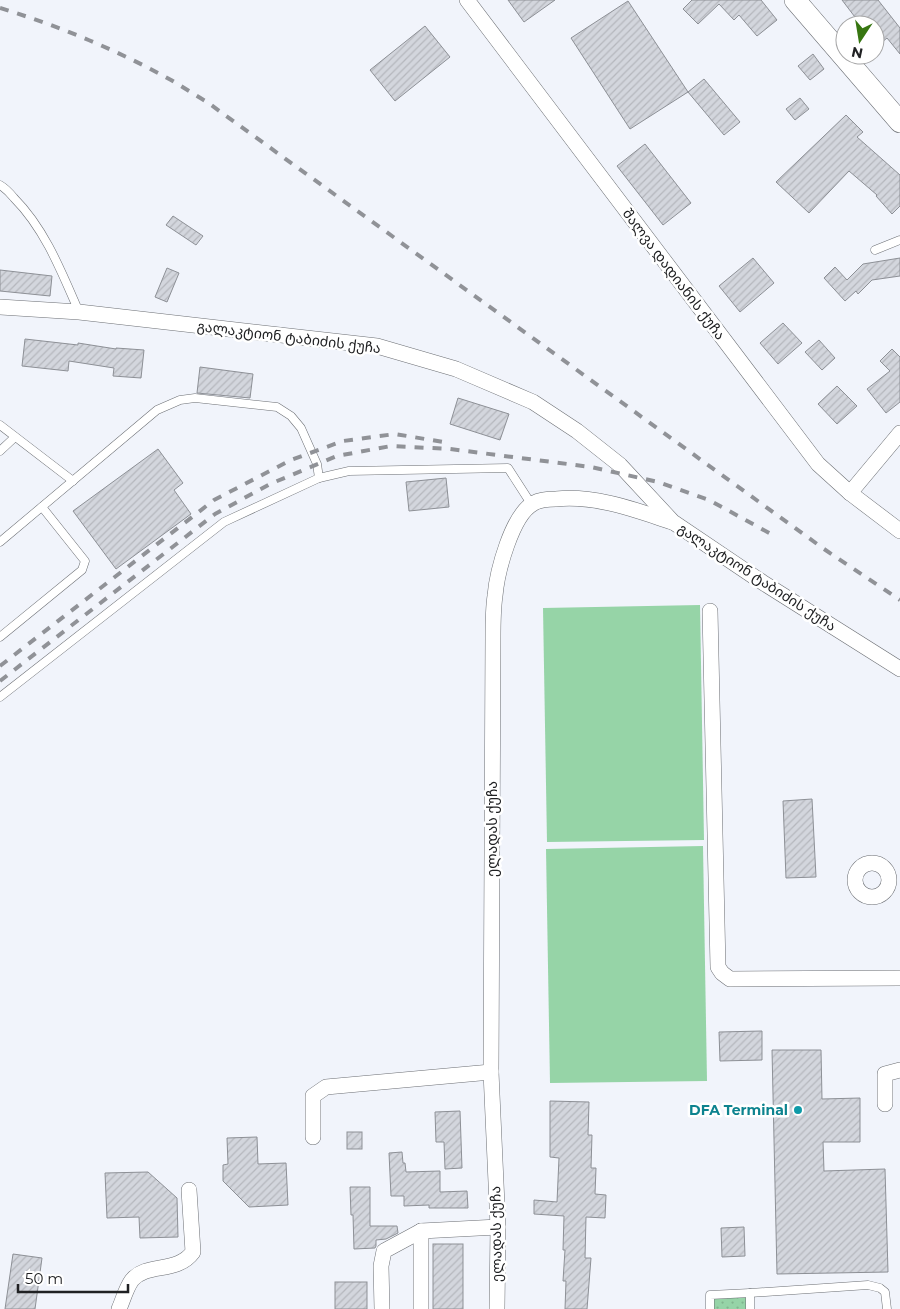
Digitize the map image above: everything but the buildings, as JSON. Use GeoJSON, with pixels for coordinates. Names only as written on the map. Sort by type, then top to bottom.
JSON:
{"type":"FeatureCollection","features":[{"type":"Feature","properties":{"kind":"main road"},"geometry":{"type":"LineString","coordinates":[[796,0],[900,122]]}},
{"type":"Feature","properties":{"kind":"street","name":"შალვა დადიანის ქუჩა"},"geometry":{"type":"LineString","coordinates":[[467,0],[818,464],[900,531]]}},
{"type":"Feature","properties":{"kind":"street","name":"გალაკტიონ ტაბიძის ქუჩა"},"geometry":{"type":"LineString","coordinates":[[0,308],[79,312],[377,346],[456,369],[532,402],[577,430],[620,465],[674,522],[762,582],[900,669]]}},
{"type":"Feature","properties":{"kind":"street"},"geometry":{"type":"LineString","coordinates":[[850,492],[900,433]]}},
{"type":"Feature","properties":{"kind":"street"},"geometry":{"type":"LineString","coordinates":[[534,503],[565,498],[589,499],[630,508],[674,522]]}},
{"type":"Feature","properties":{"kind":"street","name":"ელადას ქუჩა"},"geometry":{"type":"LineString","coordinates":[[497,1309],[498,1227],[491,1072],[493,638],[495,595],[499,572],[515,526],[525,509],[534,503]]}},
{"type":"Feature","properties":{"kind":"street"},"geometry":{"type":"LineString","coordinates":[[710,611],[718,967],[730,979],[900,978]]}},
{"type":"Feature","properties":{"kind":"street"},"geometry":{"type":"LineString","coordinates":[[885,1104],[885,1074],[900,1070]]}},
{"type":"Feature","properties":{"kind":"street"},"geometry":{"type":"LineString","coordinates":[[313,1137],[313,1096],[326,1087],[491,1072]]}},
{"type":"Feature","properties":{"kind":"street"},"geometry":{"type":"LineString","coordinates":[[119,1309],[131,1281],[140,1273],[180,1263],[188,1259],[193,1252],[189,1190]]}},
{"type":"Feature","properties":{"kind":"street"},"geometry":{"type":"LineString","coordinates":[[382,1309],[381,1266],[384,1251],[421,1231],[498,1227]]}},
{"type":"Feature","properties":{"kind":"street"},"geometry":{"type":"LineString","coordinates":[[421,1231],[421,1309]]}},
{"type":"Feature","properties":{"kind":"lane"},"geometry":{"type":"LineString","coordinates":[[0,185],[25,208],[55,258],[79,312]]}},
{"type":"Feature","properties":{"kind":"lane"},"geometry":{"type":"LineString","coordinates":[[875,250],[900,240]]}},
{"type":"Feature","properties":{"kind":"lane"},"geometry":{"type":"LineString","coordinates":[[0,542],[157,410],[180,400],[196,398],[277,407],[291,416],[301,428],[315,458],[319,478]]}},
{"type":"Feature","properties":{"kind":"lane"},"geometry":{"type":"LineString","coordinates":[[0,425],[73,481]]}},
{"type":"Feature","properties":{"kind":"lane"},"geometry":{"type":"LineString","coordinates":[[0,451],[15,437]]}},
{"type":"Feature","properties":{"kind":"lane"},"geometry":{"type":"LineString","coordinates":[[0,697],[224,522],[319,478],[349,471],[508,468],[528,499],[534,503]]}},
{"type":"Feature","properties":{"kind":"lane"},"geometry":{"type":"LineString","coordinates":[[0,637],[82,570],[84,566],[85,561],[42,507]]}},
{"type":"Feature","properties":{"kind":"lane"},"geometry":{"type":"LineString","coordinates":[[710,1309],[710,1295],[868,1286],[880,1288],[885,1292],[887,1309]]}},
{"type":"Feature","properties":{"kind":"lane"},"geometry":{"type":"LineString","coordinates":[[750,1293],[750,1309]]}},
{"type":"Feature","properties":{"kind":"green space"},"geometry":{"type":"Polygon","coordinates":[[[700,605],[704,840],[547,842],[543,608],[700,605]]]}},
{"type":"Feature","properties":{"kind":"green space"},"geometry":{"type":"Polygon","coordinates":[[[703,846],[707,1081],[550,1083],[546,849],[703,846]]]}},
{"type":"Feature","properties":{"kind":"green space"},"geometry":{"type":"Polygon","coordinates":[[[750,1293],[750,1309],[710,1309],[710,1295],[750,1293]]]}},
{"type":"Feature","properties":{"kind":"railway"},"geometry":{"type":"LineString","coordinates":[[0,8],[66,31],[109,49],[151,69],[207,102],[824,549],[900,600]]}},
{"type":"Feature","properties":{"kind":"railway"},"geometry":{"type":"LineString","coordinates":[[0,666],[214,500],[291,460],[343,441],[395,434],[443,442]]}},
{"type":"Feature","properties":{"kind":"railway"},"geometry":{"type":"LineString","coordinates":[[0,681],[215,514],[270,484],[337,456],[391,446],[450,449],[591,467],[658,482],[709,500],[771,534]]}},
{"type":"Feature","properties":{"kind":"place","name":"DFA Terminal"},"geometry":{"type":"Point","coordinates":[798,1110]}}]}
